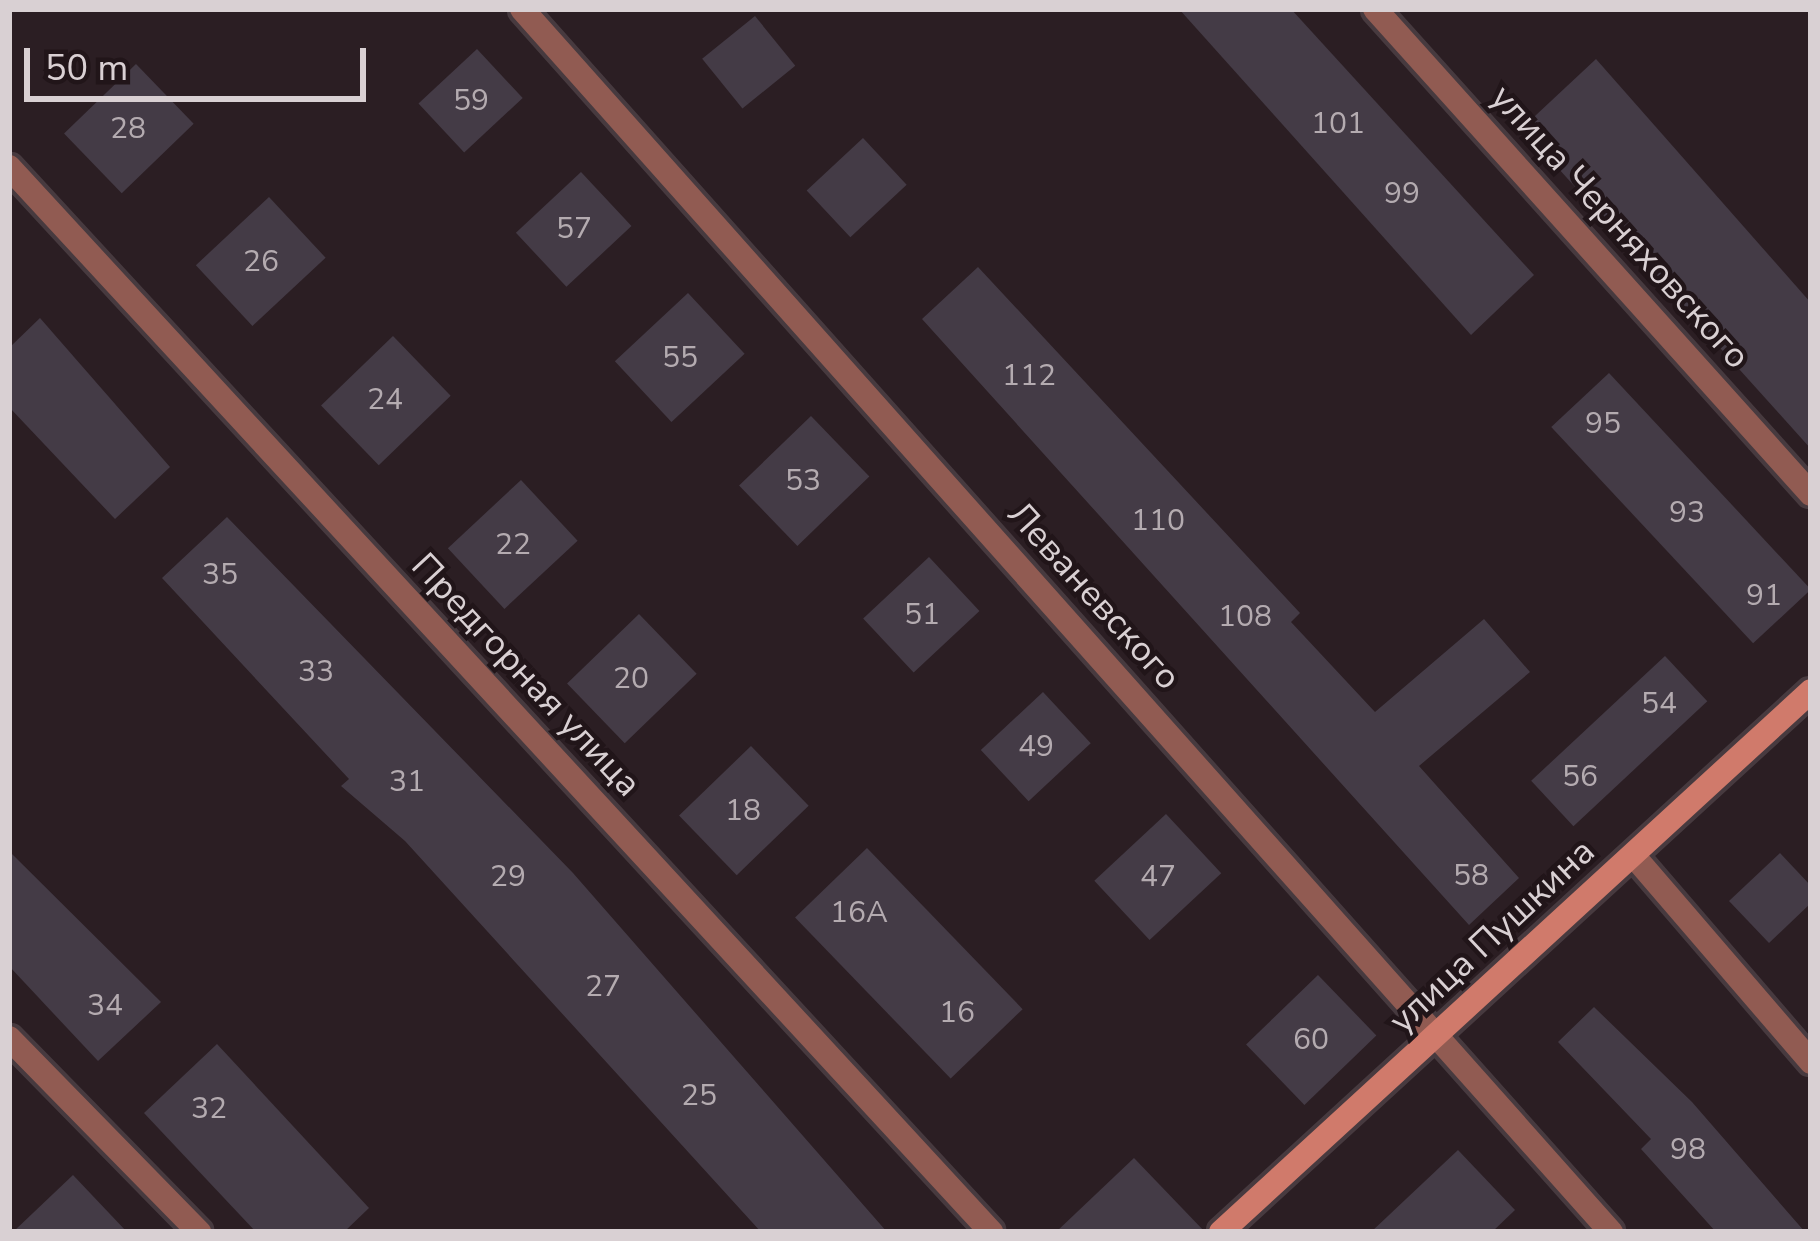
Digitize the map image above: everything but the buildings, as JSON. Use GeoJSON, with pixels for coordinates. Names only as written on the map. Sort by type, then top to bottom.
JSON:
{"type":"FeatureCollection","features":[{"type":"Feature","properties":{"kind":"street","name":"Леваневского"},"geometry":{"type":"LineString","coordinates":[[523,9],[1611,1232]]}},
{"type":"Feature","properties":{"kind":"street","name":"улица Черняховского"},"geometry":{"type":"LineString","coordinates":[[1375,9],[1811,494]]}},
{"type":"Feature","properties":{"kind":"street","name":"Предгорная улица"},"geometry":{"type":"LineString","coordinates":[[9,167],[991,1232]]}},
{"type":"Feature","properties":{"kind":"street","name":"улица Пушкина"},"geometry":{"type":"LineString","coordinates":[[1220,1232],[1811,691]]}},
{"type":"Feature","properties":{"kind":"street"},"geometry":{"type":"LineString","coordinates":[[1634,855],[1811,1062]]}},
{"type":"Feature","properties":{"kind":"street"},"geometry":{"type":"LineString","coordinates":[[9,1038],[199,1232]]}}]}
